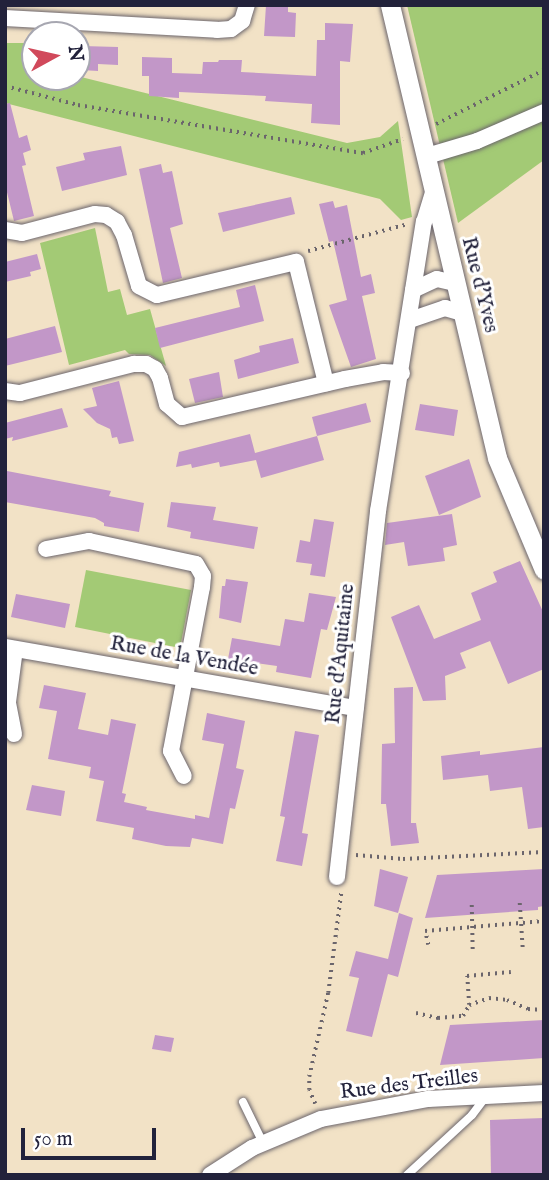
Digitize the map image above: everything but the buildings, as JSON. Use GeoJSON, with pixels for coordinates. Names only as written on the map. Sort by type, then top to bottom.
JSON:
{"type":"FeatureCollection","features":[{"type":"Feature","properties":{"kind":"street"},"geometry":{"type":"LineString","coordinates":[[5,18],[217,30],[231,29],[242,22],[247,5]]}},
{"type":"Feature","properties":{"kind":"street","name":"Rue d'Yves"},"geometry":{"type":"LineString","coordinates":[[390,5],[497,458],[544,570]]}},
{"type":"Feature","properties":{"kind":"street"},"geometry":{"type":"LineString","coordinates":[[427,156],[477,141],[544,112]]}},
{"type":"Feature","properties":{"kind":"street","name":"Rue d'Aquitaine"},"geometry":{"type":"LineString","coordinates":[[337,877],[379,511],[424,222],[433,192]]}},
{"type":"Feature","properties":{"kind":"street"},"geometry":{"type":"LineString","coordinates":[[5,230],[22,233],[95,214],[106,215],[117,222],[124,235],[139,286],[157,295],[299,255],[326,383]]}},
{"type":"Feature","properties":{"kind":"street"},"geometry":{"type":"LineString","coordinates":[[413,290],[437,279],[455,283]]}},
{"type":"Feature","properties":{"kind":"street"},"geometry":{"type":"LineString","coordinates":[[410,320],[444,308],[462,313]]}},
{"type":"Feature","properties":{"kind":"street"},"geometry":{"type":"LineString","coordinates":[[5,391],[20,394],[134,363],[146,364],[155,369],[160,378],[167,404],[182,417],[326,383],[383,372],[402,373]]}},
{"type":"Feature","properties":{"kind":"street"},"geometry":{"type":"LineString","coordinates":[[46,550],[89,541],[196,564],[203,576],[202,587],[171,751],[184,776]]}},
{"type":"Feature","properties":{"kind":"street"},"geometry":{"type":"LineString","coordinates":[[10,648],[8,702],[14,734]]}},
{"type":"Feature","properties":{"kind":"street","name":"Rue de la Vendée"},"geometry":{"type":"LineString","coordinates":[[10,648],[356,708]]}},
{"type":"Feature","properties":{"kind":"street","name":"Rue des Treilles"},"geometry":{"type":"LineString","coordinates":[[209,1175],[263,1143],[321,1119],[398,1103],[544,1093]]}},
{"type":"Feature","properties":{"kind":"lane"},"geometry":{"type":"LineString","coordinates":[[407,1175],[472,1115],[487,1096]]}},
{"type":"Feature","properties":{"kind":"lane"},"geometry":{"type":"LineString","coordinates":[[243,1102],[263,1143]]}},
{"type":"Feature","properties":{"kind":"path"},"geometry":{"type":"LineString","coordinates":[[5,86],[78,105],[363,153],[420,132],[544,70]]}},
{"type":"Feature","properties":{"kind":"path"},"geometry":{"type":"LineString","coordinates":[[299,255],[404,225],[424,222]]}},
{"type":"Feature","properties":{"kind":"path"},"geometry":{"type":"LineString","coordinates":[[340,852],[403,859],[544,852]]}},
{"type":"Feature","properties":{"kind":"path"},"geometry":{"type":"LineString","coordinates":[[321,1119],[308,1084],[330,981],[341,890],[337,877]]}},
{"type":"Feature","properties":{"kind":"path"},"geometry":{"type":"LineString","coordinates":[[520,903],[523,949]]}},
{"type":"Feature","properties":{"kind":"path"},"geometry":{"type":"LineString","coordinates":[[472,905],[473,952]]}},
{"type":"Feature","properties":{"kind":"path"},"geometry":{"type":"LineString","coordinates":[[428,945],[425,930],[544,922]]}},
{"type":"Feature","properties":{"kind":"path"},"geometry":{"type":"LineString","coordinates":[[416,1013],[438,1018],[463,1016],[469,1004],[467,976],[511,972]]}},
{"type":"Feature","properties":{"kind":"path"},"geometry":{"type":"LineString","coordinates":[[469,1004],[498,998],[528,1009],[544,1010]]}},
{"type":"Feature","properties":{"kind":"green space"},"geometry":{"type":"Polygon","coordinates":[[[407,5],[544,5],[544,160],[458,223],[407,5]]]}},
{"type":"Feature","properties":{"kind":"green space"},"geometry":{"type":"Polygon","coordinates":[[[5,43],[21,43],[21,91],[91,91],[91,79],[347,143],[380,137],[398,121],[412,217],[401,220],[380,199],[5,103],[5,43]]]}},
{"type":"Feature","properties":{"kind":"green space"},"geometry":{"type":"Polygon","coordinates":[[[95,228],[108,292],[120,289],[127,315],[150,309],[166,366],[150,355],[129,354],[125,350],[69,365],[40,243],[95,228]]]}},
{"type":"Feature","properties":{"kind":"green space"},"geometry":{"type":"Polygon","coordinates":[[[86,570],[191,590],[180,648],[75,627],[86,570]]]}}]}
